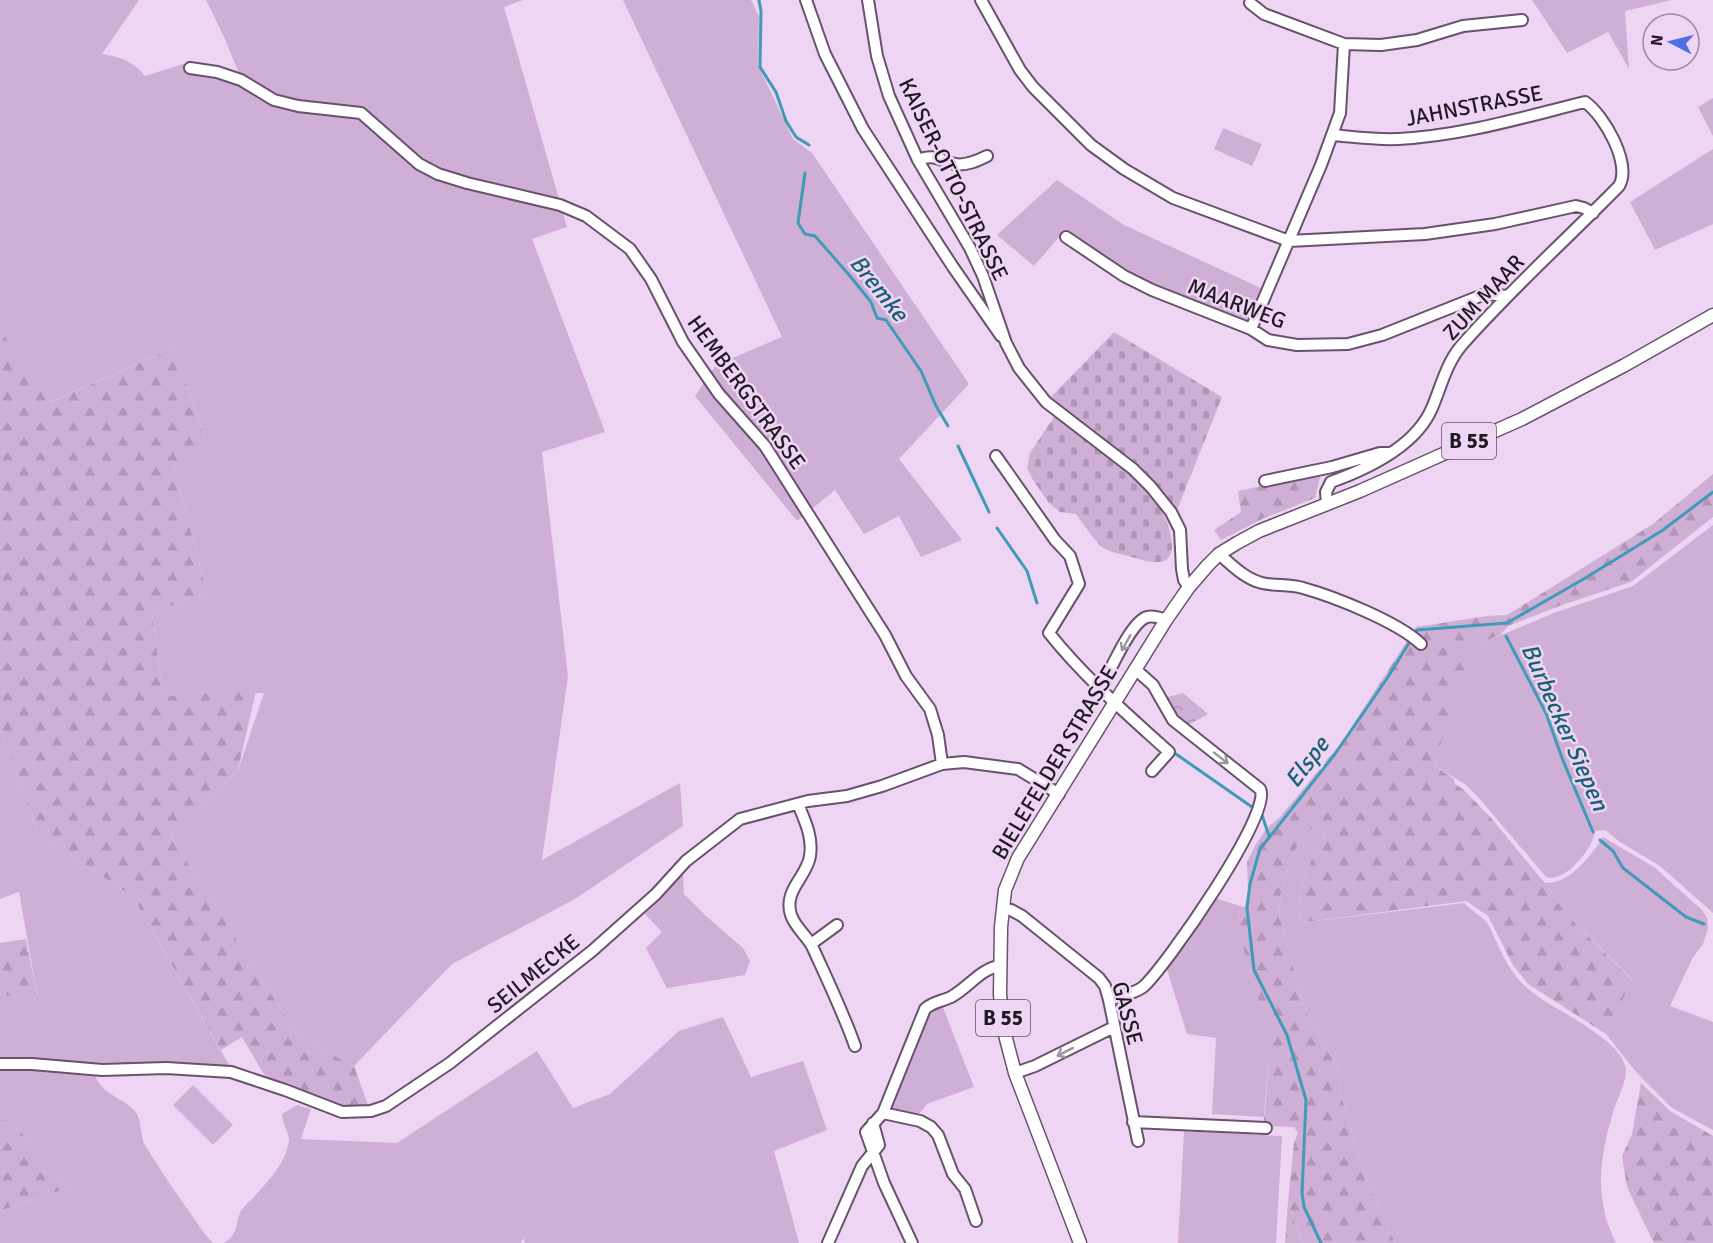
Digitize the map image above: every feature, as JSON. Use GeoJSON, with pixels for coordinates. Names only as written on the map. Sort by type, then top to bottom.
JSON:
{"type":"FeatureCollection","features":[{"type":"Feature","properties":{"kind":"main road","name":"BIELEFELDER STRASSE"},"geometry":{"type":"LineString","coordinates":[[1080,1243],[1015,1073],[1003,1027],[1000,966],[1003,909],[1009,877],[1018,858],[1135,669],[1189,587],[1219,554],[1259,531],[1360,491],[1522,419],[1713,315]]}},
{"type":"Feature","properties":{"kind":"street"},"geometry":{"type":"LineString","coordinates":[[806,0],[825,54],[863,129],[984,315],[1006,343]]}},
{"type":"Feature","properties":{"kind":"street","name":"KAISER-OTTO-STRASSE"},"geometry":{"type":"LineString","coordinates":[[868,0],[882,76],[889,96],[918,160],[974,257],[983,276],[1006,343],[1019,368],[1042,398],[1133,469],[1152,487],[1171,512],[1180,530],[1182,568],[1184,580],[1189,587]]}},
{"type":"Feature","properties":{"kind":"street"},"geometry":{"type":"LineString","coordinates":[[981,0],[1020,70],[1091,145],[1124,169],[1173,198],[1289,241],[1425,234],[1495,224],[1576,206],[1593,213]]}},
{"type":"Feature","properties":{"kind":"street"},"geometry":{"type":"LineString","coordinates":[[1250,3],[1264,14],[1344,44],[1381,45],[1417,39],[1463,26],[1522,20]]}},
{"type":"Feature","properties":{"kind":"street"},"geometry":{"type":"LineString","coordinates":[[1251,330],[1333,135],[1340,112],[1344,44]]}},
{"type":"Feature","properties":{"kind":"street","name":"HEMBERGSTRASSE"},"geometry":{"type":"LineString","coordinates":[[190,68],[217,72],[241,80],[274,100],[298,106],[361,113],[418,164],[438,174],[467,183],[560,205],[586,216],[630,249],[651,279],[683,342],[719,394],[765,446],[885,635],[906,676],[930,710],[938,735],[942,764]]}},
{"type":"Feature","properties":{"kind":"street","name":"JAHNSTRASSE"},"geometry":{"type":"LineString","coordinates":[[1333,135],[1397,139],[1434,136],[1494,125],[1585,102]]}},
{"type":"Feature","properties":{"kind":"street","name":"ZUM MAAR"},"geometry":{"type":"LineString","coordinates":[[1327,503],[1326,492],[1331,482],[1378,462],[1416,431],[1425,421],[1451,360],[1460,348],[1508,296],[1619,186],[1624,170],[1607,128],[1592,106],[1585,102]]}},
{"type":"Feature","properties":{"kind":"street"},"geometry":{"type":"LineString","coordinates":[[918,160],[933,156],[952,164],[963,165],[987,156]]}},
{"type":"Feature","properties":{"kind":"street","name":"MAARWEG"},"geometry":{"type":"LineString","coordinates":[[1066,237],[1124,276],[1273,341],[1297,345],[1348,344],[1382,335],[1485,294],[1508,296]]}},
{"type":"Feature","properties":{"kind":"street"},"geometry":{"type":"LineString","coordinates":[[1265,480],[1332,467],[1372,454],[1390,453]]}},
{"type":"Feature","properties":{"kind":"street"},"geometry":{"type":"LineString","coordinates":[[996,456],[1055,540],[1070,556],[1079,584],[1049,633],[1070,660],[1169,753],[1152,771]]}},
{"type":"Feature","properties":{"kind":"street"},"geometry":{"type":"LineString","coordinates":[[1219,554],[1235,569],[1255,580],[1302,587],[1364,611],[1415,639]]}},
{"type":"Feature","properties":{"kind":"street","name":"BIELEFELDER STRASSE"},"geometry":{"type":"LineString","coordinates":[[1100,690],[1139,622],[1146,617],[1153,616],[1166,621]]}},
{"type":"Feature","properties":{"kind":"street"},"geometry":{"type":"LineString","coordinates":[[1109,1000],[1141,988],[1170,954],[1211,897],[1253,822],[1263,792],[1178,725],[1153,685],[1135,669]]}},
{"type":"Feature","properties":{"kind":"street","name":"SEILMECKE"},"geometry":{"type":"LineString","coordinates":[[0,1064],[49,1065],[102,1071],[166,1068],[231,1072],[342,1112],[371,1111],[386,1106],[450,1064],[592,951],[656,894],[686,861],[740,819],[798,804],[847,796],[942,764],[964,762],[1018,769],[1059,794]]}},
{"type":"Feature","properties":{"kind":"street"},"geometry":{"type":"LineString","coordinates":[[798,804],[811,838],[810,854],[809,861],[795,883],[791,896],[791,915],[810,944],[846,1021],[855,1046]]}},
{"type":"Feature","properties":{"kind":"street","name":"GASSE"},"geometry":{"type":"LineString","coordinates":[[1003,909],[1011,910],[1022,916],[1099,978],[1105,986],[1138,1140]]}},
{"type":"Feature","properties":{"kind":"street"},"geometry":{"type":"LineString","coordinates":[[810,944],[837,925]]}},
{"type":"Feature","properties":{"kind":"street"},"geometry":{"type":"LineString","coordinates":[[912,1243],[884,1183],[866,1132],[883,1113],[925,1009],[929,1005],[954,995],[989,969],[1000,966]]}},
{"type":"Feature","properties":{"kind":"street"},"geometry":{"type":"LineString","coordinates":[[1015,1073],[1054,1057],[1114,1027]]}},
{"type":"Feature","properties":{"kind":"street"},"geometry":{"type":"LineString","coordinates":[[883,1113],[920,1121],[938,1135],[953,1174],[965,1189],[976,1221]]}},
{"type":"Feature","properties":{"kind":"street"},"geometry":{"type":"LineString","coordinates":[[1133,1122],[1266,1128]]}},
{"type":"Feature","properties":{"kind":"street"},"geometry":{"type":"LineString","coordinates":[[828,1243],[862,1166],[873,1152]]}},
{"type":"Feature","properties":{"kind":"street"},"geometry":{"type":"LineString","coordinates":[[833,1230],[837,1243]]}},
{"type":"Feature","properties":{"kind":"green space"},"geometry":{"type":"Polygon","coordinates":[[[0,0],[139,0],[102,54],[126,60],[145,76],[183,64],[206,66],[240,76],[206,0],[523,0],[504,7],[567,227],[532,239],[605,432],[542,452],[568,676],[542,860],[680,783],[683,826],[575,899],[452,964],[354,1066],[298,1036],[170,835],[238,770],[264,693],[163,696],[152,613],[207,593],[174,467],[210,451],[173,348],[50,402],[0,329],[0,0]]]}},
{"type":"Feature","properties":{"kind":"green space"},"geometry":{"type":"Polygon","coordinates":[[[623,0],[751,0],[759,17],[758,65],[793,139],[812,153],[969,384],[899,459],[962,540],[921,557],[899,516],[864,534],[835,490],[797,521],[695,396],[716,365],[782,337],[623,0]]]}},
{"type":"Feature","properties":{"kind":"green space"},"geometry":{"type":"Polygon","coordinates":[[[1532,0],[1672,0],[1625,11],[1629,69],[1608,32],[1567,53],[1532,0]]]}},
{"type":"Feature","properties":{"kind":"green space"},"geometry":{"type":"Polygon","coordinates":[[[1713,98],[1713,136],[1698,107],[1713,98]]]}},
{"type":"Feature","properties":{"kind":"green space"},"geometry":{"type":"Polygon","coordinates":[[[1223,128],[1262,144],[1252,166],[1214,149],[1223,128]]]}},
{"type":"Feature","properties":{"kind":"green space"},"geometry":{"type":"Polygon","coordinates":[[[1713,149],[1713,224],[1655,250],[1630,202],[1713,149]]]}},
{"type":"Feature","properties":{"kind":"green space"},"geometry":{"type":"Polygon","coordinates":[[[1057,180],[1124,225],[1263,289],[1253,317],[1242,322],[1128,272],[1066,229],[1034,266],[997,235],[1057,180]]]}},
{"type":"Feature","properties":{"kind":"green space"},"geometry":{"type":"Polygon","coordinates":[[[0,329],[51,402],[173,348],[210,451],[174,467],[207,593],[152,613],[163,696],[256,691],[238,770],[170,835],[298,1036],[354,1066],[368,1105],[344,1107],[275,1083],[263,1073],[242,1037],[221,1050],[132,896],[38,834],[0,728],[0,329]]]}},
{"type":"Feature","properties":{"kind":"green space"},"geometry":{"type":"Polygon","coordinates":[[[1114,332],[1222,397],[1177,510],[1156,484],[1138,468],[1055,406],[1050,398],[1114,332]]]}},
{"type":"Feature","properties":{"kind":"green space"},"geometry":{"type":"Polygon","coordinates":[[[1056,414],[1125,467],[1149,491],[1169,527],[1172,546],[1171,554],[1166,560],[1148,561],[1108,550],[1098,543],[1076,514],[1060,512],[1049,503],[1027,468],[1030,453],[1056,414]]]}},
{"type":"Feature","properties":{"kind":"green space"},"geometry":{"type":"Polygon","coordinates":[[[1321,473],[1315,498],[1262,519],[1221,540],[1214,530],[1241,512],[1238,491],[1321,473]]]}},
{"type":"Feature","properties":{"kind":"green space"},"geometry":{"type":"Polygon","coordinates":[[[1713,474],[1713,517],[1631,582],[1508,626],[1500,635],[1471,648],[1434,765],[1454,779],[1455,784],[1464,790],[1491,818],[1544,882],[1566,914],[1632,980],[1606,1034],[1528,984],[1513,965],[1488,916],[1466,901],[1299,923],[1301,889],[1311,861],[1326,832],[1324,829],[1315,825],[1302,838],[1292,856],[1281,891],[1279,915],[1301,997],[1311,1023],[1337,1064],[1340,1091],[1361,1166],[1395,1243],[1303,1243],[1288,1202],[1294,1142],[1298,1133],[1294,1127],[1263,1126],[1268,1072],[1266,1031],[1261,1005],[1244,949],[1240,921],[1240,906],[1245,907],[1248,891],[1247,862],[1256,844],[1266,829],[1280,817],[1341,743],[1416,627],[1507,615],[1653,524],[1713,474]]]}},
{"type":"Feature","properties":{"kind":"green space"},"geometry":{"type":"Polygon","coordinates":[[[1713,525],[1713,913],[1660,866],[1620,842],[1605,830],[1595,831],[1584,855],[1569,870],[1553,878],[1546,877],[1466,785],[1434,765],[1470,648],[1554,613],[1633,586],[1713,525]]]}},
{"type":"Feature","properties":{"kind":"green space"},"geometry":{"type":"Polygon","coordinates":[[[1183,693],[1208,714],[1183,728],[1163,698],[1183,693]]]}},
{"type":"Feature","properties":{"kind":"green space"},"geometry":{"type":"Polygon","coordinates":[[[0,728],[38,834],[132,896],[232,1070],[95,1073],[97,1080],[105,1090],[137,1114],[145,1145],[213,1243],[0,1243],[0,1211],[68,1188],[12,1121],[0,1119],[0,995],[38,999],[19,892],[0,899],[0,728]]]}},
{"type":"Feature","properties":{"kind":"green space"},"geometry":{"type":"Polygon","coordinates":[[[1315,825],[1326,832],[1311,861],[1301,889],[1299,923],[1464,903],[1488,924],[1506,962],[1528,989],[1592,1030],[1615,1049],[1623,1060],[1626,1075],[1609,1126],[1601,1176],[1604,1209],[1616,1243],[1395,1243],[1361,1166],[1340,1091],[1337,1064],[1311,1023],[1301,997],[1279,915],[1281,891],[1292,856],[1302,838],[1315,825]]]}},
{"type":"Feature","properties":{"kind":"green space"},"geometry":{"type":"Polygon","coordinates":[[[1603,837],[1654,867],[1702,910],[1707,918],[1708,928],[1703,944],[1693,957],[1670,1006],[1713,1022],[1713,1130],[1672,1108],[1636,1072],[1606,1034],[1632,979],[1566,914],[1544,882],[1561,880],[1570,875],[1593,852],[1603,837]]]}},
{"type":"Feature","properties":{"kind":"green space"},"geometry":{"type":"Polygon","coordinates":[[[683,873],[684,894],[743,948],[750,961],[745,975],[667,988],[646,948],[662,932],[645,914],[683,873]]]}},
{"type":"Feature","properties":{"kind":"green space"},"geometry":{"type":"Polygon","coordinates":[[[1214,898],[1240,906],[1241,935],[1261,1005],[1268,1043],[1264,1117],[1212,1114],[1216,1038],[1187,1034],[1166,966],[1214,898]]]}},
{"type":"Feature","properties":{"kind":"green space"},"geometry":{"type":"Polygon","coordinates":[[[26,939],[38,999],[0,995],[0,943],[26,939]]]}},
{"type":"Feature","properties":{"kind":"green space"},"geometry":{"type":"Polygon","coordinates":[[[942,1005],[974,1087],[927,1104],[918,1115],[891,1110],[932,1008],[942,1005]]]}},
{"type":"Feature","properties":{"kind":"green space"},"geometry":{"type":"Polygon","coordinates":[[[723,1017],[751,1077],[803,1061],[827,1130],[774,1151],[799,1243],[525,1243],[523,1238],[521,1243],[224,1243],[235,1232],[242,1209],[270,1178],[284,1157],[289,1141],[282,1114],[297,1105],[311,1109],[301,1139],[397,1143],[537,1051],[573,1108],[610,1094],[679,1031],[723,1017]]]}},
{"type":"Feature","properties":{"kind":"green space"},"geometry":{"type":"Polygon","coordinates":[[[1641,1083],[1670,1111],[1713,1136],[1713,1243],[1654,1243],[1627,1187],[1622,1156],[1632,1134],[1641,1083]]]}},
{"type":"Feature","properties":{"kind":"green space"},"geometry":{"type":"Polygon","coordinates":[[[193,1085],[233,1125],[213,1145],[173,1105],[193,1085]]]}},
{"type":"Feature","properties":{"kind":"green space"},"geometry":{"type":"Polygon","coordinates":[[[0,1119],[12,1121],[68,1188],[0,1211],[0,1119]]]}},
{"type":"Feature","properties":{"kind":"green space"},"geometry":{"type":"Polygon","coordinates":[[[1184,1131],[1282,1136],[1276,1243],[1178,1243],[1184,1131]]]}},
{"type":"Feature","properties":{"kind":"green space"},"geometry":{"type":"Polygon","coordinates":[[[1288,1202],[1303,1243],[1285,1243],[1288,1202]]]}},
{"type":"Feature","properties":{"kind":"waterway","name":"Bremke"},"geometry":{"type":"LineString","coordinates":[[759,0],[761,11],[760,67],[776,92],[786,121],[796,137],[809,145]]}},
{"type":"Feature","properties":{"kind":"waterway","name":"Bremke"},"geometry":{"type":"LineString","coordinates":[[805,173],[798,223],[805,234],[815,236],[850,276],[871,302],[877,318],[886,320],[921,371],[936,406],[948,426]]}},
{"type":"Feature","properties":{"kind":"waterway","name":"Bremke"},"geometry":{"type":"LineString","coordinates":[[958,446],[989,512]]}},
{"type":"Feature","properties":{"kind":"waterway","name":"Elspe"},"geometry":{"type":"LineString","coordinates":[[1321,1243],[1304,1207],[1302,1193],[1306,1100],[1287,1035],[1254,970],[1247,908],[1250,884],[1260,849],[1335,754],[1417,630],[1507,623],[1663,530],[1713,492]]}},
{"type":"Feature","properties":{"kind":"waterway","name":"Bremke"},"geometry":{"type":"LineString","coordinates":[[997,528],[1027,571],[1037,603]]}},
{"type":"Feature","properties":{"kind":"waterway","name":"Burbecker Siepen"},"geometry":{"type":"LineString","coordinates":[[1506,636],[1546,713],[1593,832]]}},
{"type":"Feature","properties":{"kind":"waterway","name":"Bremke"},"geometry":{"type":"LineString","coordinates":[[1176,754],[1252,807]]}},
{"type":"Feature","properties":{"kind":"waterway","name":"Bremke"},"geometry":{"type":"LineString","coordinates":[[1261,812],[1269,836]]}},
{"type":"Feature","properties":{"kind":"waterway","name":"Burbecker Siepen"},"geometry":{"type":"LineString","coordinates":[[1600,840],[1613,851],[1623,868],[1686,917],[1704,924]]}}]}
